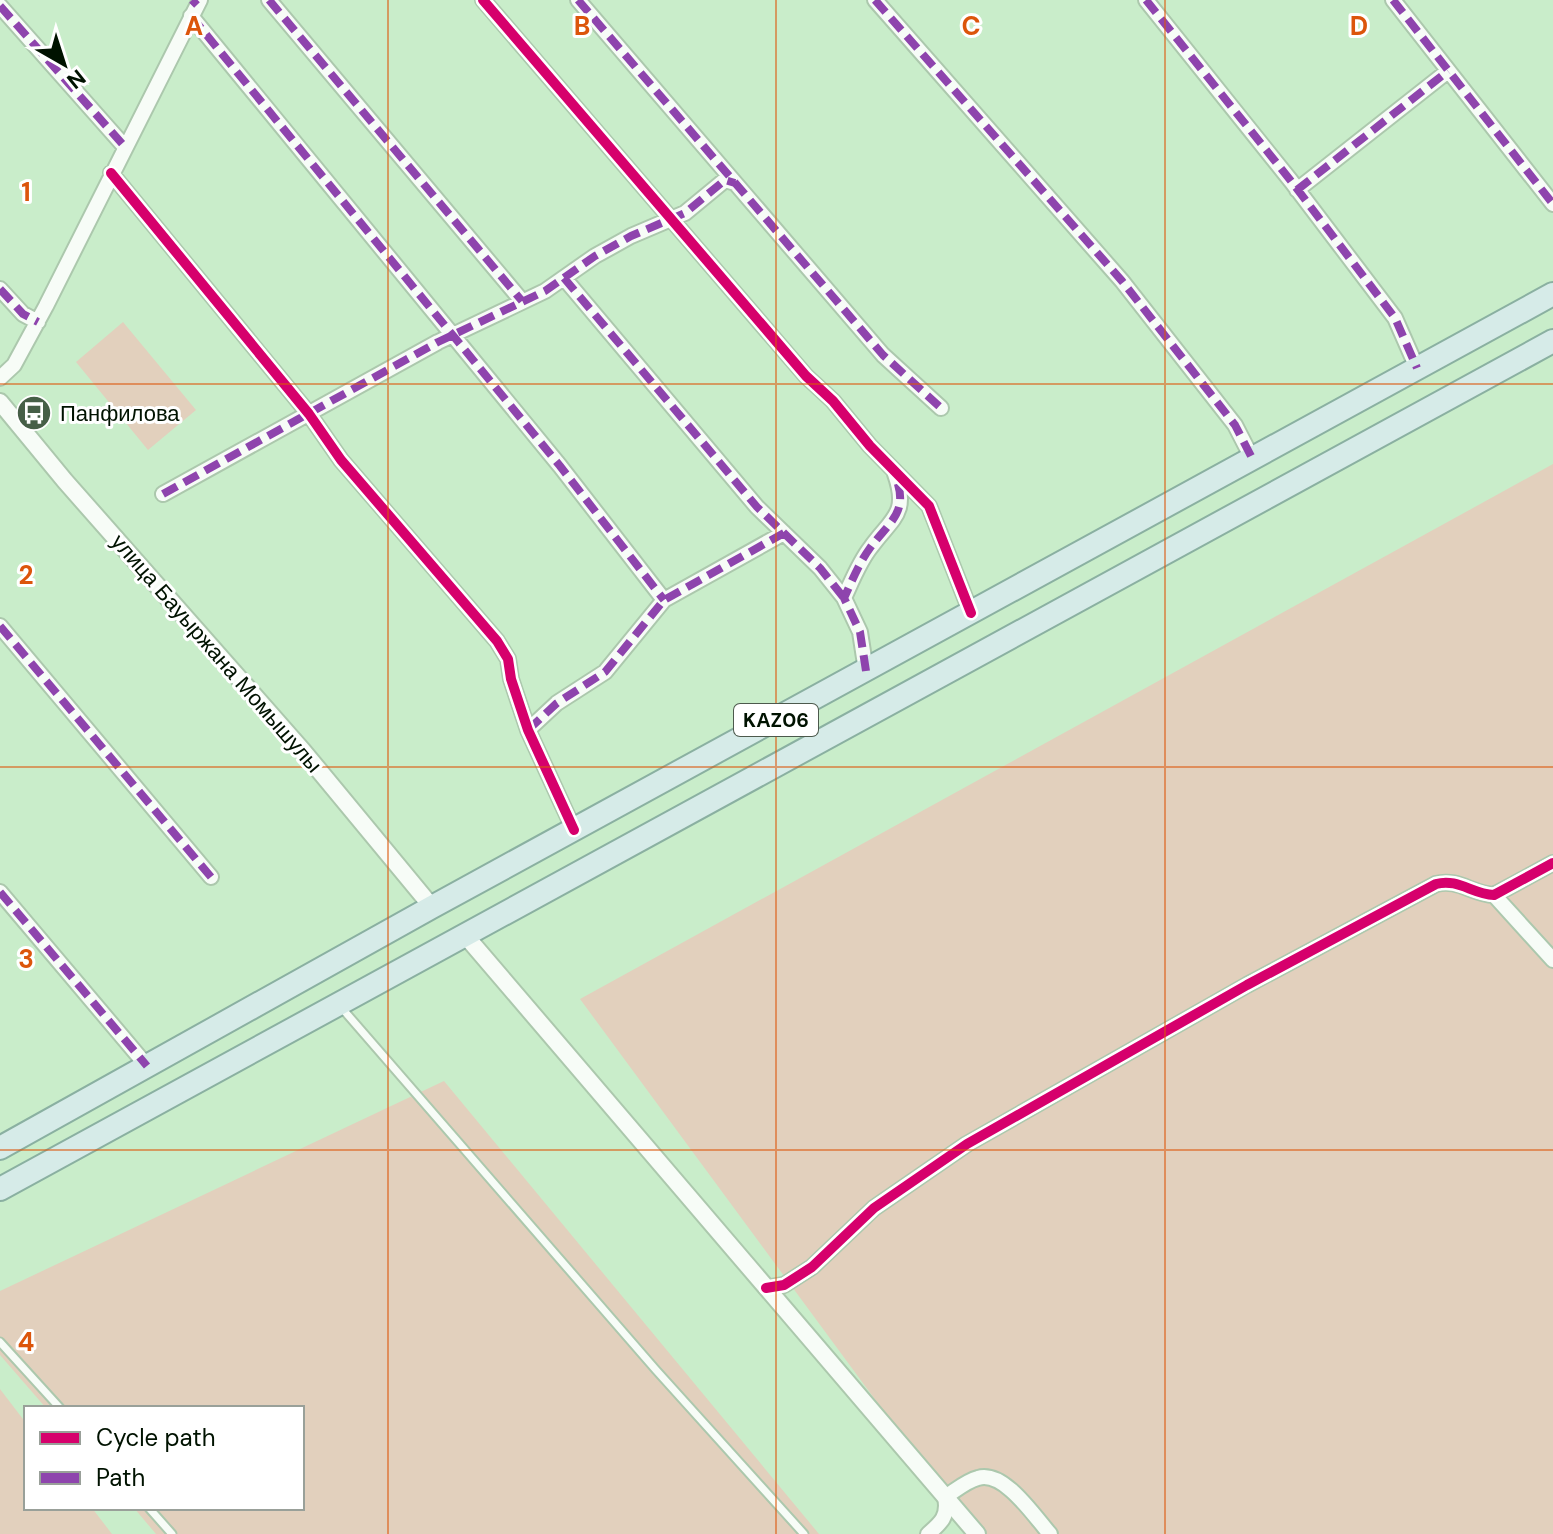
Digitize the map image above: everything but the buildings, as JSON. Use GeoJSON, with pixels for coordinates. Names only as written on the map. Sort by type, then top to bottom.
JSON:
{"type":"FeatureCollection","features":[{"type":"Feature","properties":{"kind":"highway","name":"KАZ06"},"geometry":{"type":"LineString","coordinates":[[0,1148],[432,907],[1553,294]]}},
{"type":"Feature","properties":{"kind":"highway","name":"KАZ06"},"geometry":{"type":"LineString","coordinates":[[0,1189],[1553,341]]}},
{"type":"Feature","properties":{"kind":"street"},"geometry":{"type":"LineString","coordinates":[[269,0],[522,301]]}},
{"type":"Feature","properties":{"kind":"street"},"geometry":{"type":"LineString","coordinates":[[483,0],[806,376],[833,401],[929,506],[971,613]]}},
{"type":"Feature","properties":{"kind":"street"},"geometry":{"type":"LineString","coordinates":[[578,0],[883,355],[941,408]]}},
{"type":"Feature","properties":{"kind":"street"},"geometry":{"type":"LineString","coordinates":[[875,0],[1165,334],[1235,425],[1252,458]]}},
{"type":"Feature","properties":{"kind":"street"},"geometry":{"type":"LineString","coordinates":[[1146,0],[1395,318],[1417,368]]}},
{"type":"Feature","properties":{"kind":"street"},"geometry":{"type":"LineString","coordinates":[[1393,0],[1553,204]]}},
{"type":"Feature","properties":{"kind":"street"},"geometry":{"type":"LineString","coordinates":[[0,378],[14,365],[38,322],[195,5],[351,209],[560,466],[664,600]]}},
{"type":"Feature","properties":{"kind":"street"},"geometry":{"type":"LineString","coordinates":[[0,6],[125,147]]}},
{"type":"Feature","properties":{"kind":"street"},"geometry":{"type":"LineString","coordinates":[[1297,190],[1448,71]]}},
{"type":"Feature","properties":{"kind":"street"},"geometry":{"type":"LineString","coordinates":[[111,173],[309,414],[341,460],[497,641],[508,659],[511,679],[528,730],[574,830]]}},
{"type":"Feature","properties":{"kind":"street"},"geometry":{"type":"LineString","coordinates":[[163,494],[451,335],[564,278],[631,236],[673,219],[725,180],[735,183]]}},
{"type":"Feature","properties":{"kind":"street"},"geometry":{"type":"LineString","coordinates":[[564,278],[725,471],[820,568],[844,598],[860,632],[866,671]]}},
{"type":"Feature","properties":{"kind":"street"},"geometry":{"type":"LineString","coordinates":[[0,289],[23,314],[38,322]]}},
{"type":"Feature","properties":{"kind":"street","name":"улица Бауыржана Момышулы"},"geometry":{"type":"LineString","coordinates":[[0,402],[65,481],[303,751],[432,907]]}},
{"type":"Feature","properties":{"kind":"street"},"geometry":{"type":"LineString","coordinates":[[844,598],[865,555],[898,512],[902,498],[893,470]]}},
{"type":"Feature","properties":{"kind":"street"},"geometry":{"type":"LineString","coordinates":[[528,730],[557,703],[605,672],[664,600],[784,533]]}},
{"type":"Feature","properties":{"kind":"street"},"geometry":{"type":"LineString","coordinates":[[0,626],[211,877]]}},
{"type":"Feature","properties":{"kind":"street"},"geometry":{"type":"LineString","coordinates":[[766,1288],[784,1285],[812,1267],[874,1208],[967,1144],[1330,940],[1436,884],[1453,882],[1494,895],[1553,863]]}},
{"type":"Feature","properties":{"kind":"street"},"geometry":{"type":"LineString","coordinates":[[0,892],[147,1066]]}},
{"type":"Feature","properties":{"kind":"street"},"geometry":{"type":"LineString","coordinates":[[1494,895],[1553,960]]}},
{"type":"Feature","properties":{"kind":"street"},"geometry":{"type":"LineString","coordinates":[[465,935],[977,1534]]}},
{"type":"Feature","properties":{"kind":"street"},"geometry":{"type":"LineString","coordinates":[[945,1497],[979,1477],[996,1479],[1005,1483],[1050,1534]]}},
{"type":"Feature","properties":{"kind":"street"},"geometry":{"type":"LineString","coordinates":[[928,1534],[943,1521],[945,1497]]}},
{"type":"Feature","properties":{"kind":"lane"},"geometry":{"type":"LineString","coordinates":[[339,1004],[656,1370],[804,1534]]}},
{"type":"Feature","properties":{"kind":"lane"},"geometry":{"type":"LineString","coordinates":[[0,1342],[58,1406]]}},
{"type":"Feature","properties":{"kind":"lane"},"geometry":{"type":"LineString","coordinates":[[151,1510],[172,1534]]}},
{"type":"Feature","properties":{"kind":"shaded area"},"geometry":{"type":"Polygon","coordinates":[[[123,322],[196,410],[148,450],[76,362],[123,322]]]}},
{"type":"Feature","properties":{"kind":"shaded area"},"geometry":{"type":"Polygon","coordinates":[[[1553,464],[1553,1534],[981,1534],[952,1504],[580,999],[1553,464]]]}},
{"type":"Feature","properties":{"kind":"shaded area"},"geometry":{"type":"Polygon","coordinates":[[[444,1081],[819,1534],[156,1534],[136,1510],[304,1510],[304,1406],[44,1406],[0,1355],[0,1291],[444,1081]]]}},
{"type":"Feature","properties":{"kind":"shaded area"},"geometry":{"type":"Polygon","coordinates":[[[0,1389],[24,1420],[24,1510],[94,1510],[112,1534],[0,1534],[0,1389]]]}},
{"type":"Feature","properties":{"kind":"marked path"},"geometry":{"type":"LineString","coordinates":[[192,0],[197,5]]}},
{"type":"Feature","properties":{"kind":"marked path"},"geometry":{"type":"LineString","coordinates":[[269,0],[522,301]]}},
{"type":"Feature","properties":{"kind":"marked path"},"geometry":{"type":"LineString","coordinates":[[578,0],[883,355],[941,408]]}},
{"type":"Feature","properties":{"kind":"marked path"},"geometry":{"type":"LineString","coordinates":[[875,0],[1122,281],[1235,425],[1252,458]]}},
{"type":"Feature","properties":{"kind":"marked path"},"geometry":{"type":"LineString","coordinates":[[1146,0],[1291,181],[1395,318],[1417,368]]}},
{"type":"Feature","properties":{"kind":"marked path"},"geometry":{"type":"LineString","coordinates":[[1393,0],[1553,204]]}},
{"type":"Feature","properties":{"kind":"marked path"},"geometry":{"type":"LineString","coordinates":[[0,6],[125,147]]}},
{"type":"Feature","properties":{"kind":"marked path"},"geometry":{"type":"LineString","coordinates":[[191,16],[560,466],[664,600]]}},
{"type":"Feature","properties":{"kind":"marked path"},"geometry":{"type":"LineString","coordinates":[[1297,190],[1448,71]]}},
{"type":"Feature","properties":{"kind":"marked path"},"geometry":{"type":"LineString","coordinates":[[163,494],[438,342],[545,291],[595,256],[631,236],[685,213],[725,180],[735,183]]}},
{"type":"Feature","properties":{"kind":"marked path"},"geometry":{"type":"LineString","coordinates":[[564,278],[757,507],[820,568],[844,598]]}},
{"type":"Feature","properties":{"kind":"marked path"},"geometry":{"type":"LineString","coordinates":[[0,289],[23,314],[38,322]]}},
{"type":"Feature","properties":{"kind":"marked path"},"geometry":{"type":"LineString","coordinates":[[866,671],[860,632],[844,598],[866,554],[895,516],[900,500],[896,478]]}},
{"type":"Feature","properties":{"kind":"marked path"},"geometry":{"type":"LineString","coordinates":[[528,730],[557,703],[605,672],[664,600],[784,533]]}},
{"type":"Feature","properties":{"kind":"marked path"},"geometry":{"type":"LineString","coordinates":[[0,626],[211,877]]}},
{"type":"Feature","properties":{"kind":"marked path"},"geometry":{"type":"LineString","coordinates":[[0,892],[147,1066]]}},
{"type":"Feature","properties":{"kind":"cycle path"},"geometry":{"type":"LineString","coordinates":[[483,0],[806,376],[833,401],[870,446],[929,506],[971,613]]}},
{"type":"Feature","properties":{"kind":"cycle path"},"geometry":{"type":"LineString","coordinates":[[111,173],[309,414],[341,460],[497,641],[508,659],[511,679],[528,730],[574,830]]}},
{"type":"Feature","properties":{"kind":"cycle path"},"geometry":{"type":"LineString","coordinates":[[766,1288],[784,1285],[812,1267],[874,1208],[967,1144],[1247,985],[1436,884],[1451,883],[1494,895],[1553,863]]}},
{"type":"Feature","properties":{"kind":"place","name":"Панфилова"},"geometry":{"type":"Point","coordinates":[34,413]}}]}
